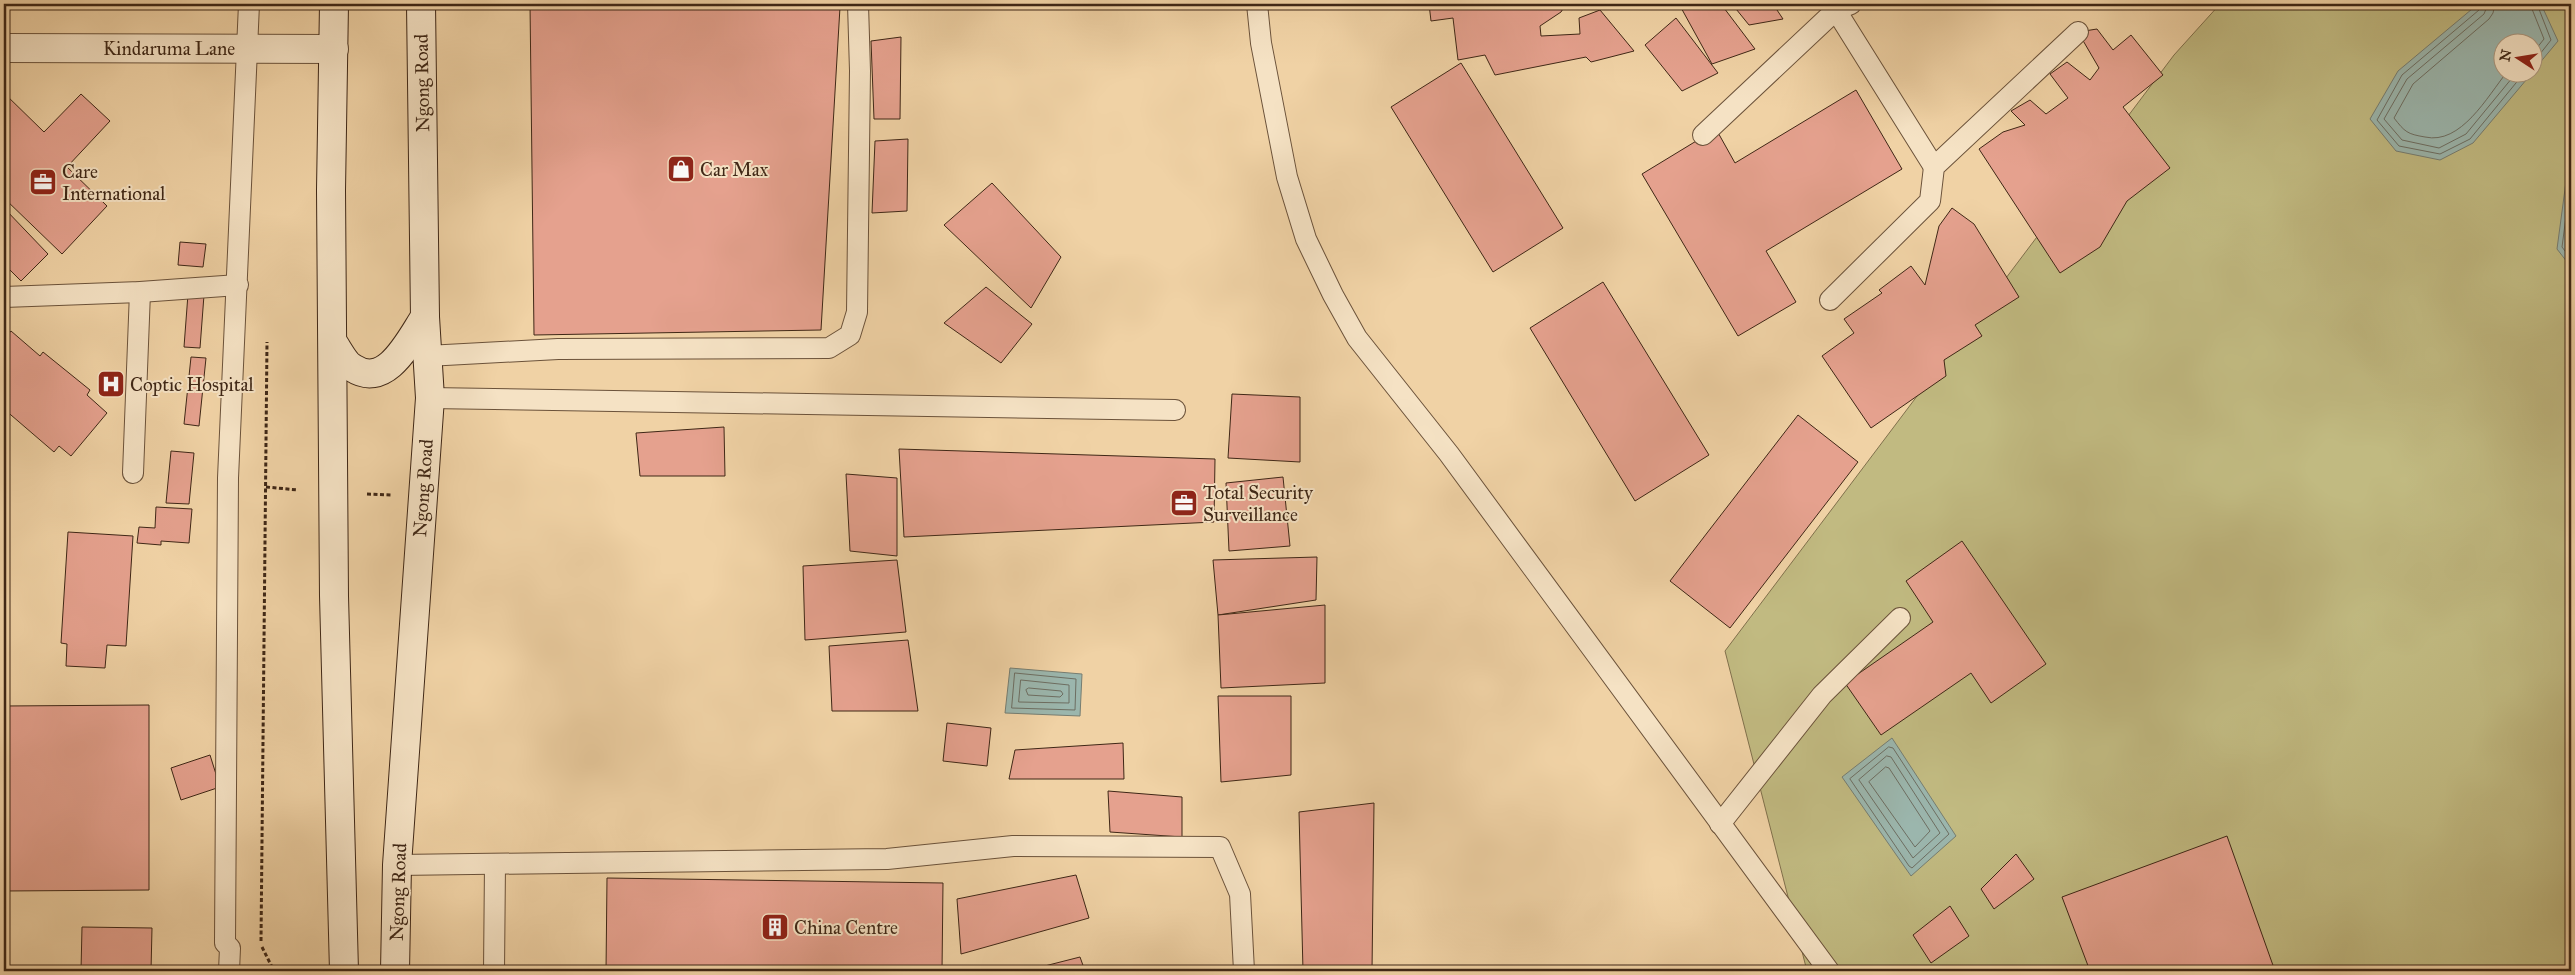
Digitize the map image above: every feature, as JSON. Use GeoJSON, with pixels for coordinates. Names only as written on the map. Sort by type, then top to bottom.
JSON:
{"type":"FeatureCollection","features":[{"type":"Feature","properties":{"kind":"main road"},"geometry":{"type":"LineString","coordinates":[[334,4],[331,190],[334,344],[334,596],[344,971]]}},
{"type":"Feature","properties":{"kind":"main road","name":"Ngong Road"},"geometry":{"type":"LineString","coordinates":[[396,971],[397,865],[430,398],[425,317],[422,4]]}},
{"type":"Feature","properties":{"kind":"main road","name":"Kindaruma Lane"},"geometry":{"type":"LineString","coordinates":[[4,48],[334,49]]}},
{"type":"Feature","properties":{"kind":"main road"},"geometry":{"type":"LineString","coordinates":[[334,344],[352,368],[367,374],[384,371],[395,361],[425,317]]}},
{"type":"Feature","properties":{"kind":"lane"},"geometry":{"type":"LineString","coordinates":[[229,971],[230,948],[225,943],[228,478],[249,48],[249,4]]}},
{"type":"Feature","properties":{"kind":"lane"},"geometry":{"type":"LineString","coordinates":[[427,356],[558,349],[829,348],[850,334],[857,312],[860,71],[858,4]]}},
{"type":"Feature","properties":{"kind":"lane"},"geometry":{"type":"LineString","coordinates":[[1257,4],[1261,43],[1288,177],[1306,239],[1333,295],[1357,338],[1449,454],[1829,971]]}},
{"type":"Feature","properties":{"kind":"lane"},"geometry":{"type":"LineString","coordinates":[[1702,135],[1840,6],[1934,167],[1930,201],[1830,300]]}},
{"type":"Feature","properties":{"kind":"lane"},"geometry":{"type":"LineString","coordinates":[[1934,167],[2078,32]]}},
{"type":"Feature","properties":{"kind":"lane"},"geometry":{"type":"LineString","coordinates":[[4,297],[140,292],[238,285]]}},
{"type":"Feature","properties":{"kind":"lane"},"geometry":{"type":"LineString","coordinates":[[134,473],[140,292]]}},
{"type":"Feature","properties":{"kind":"lane"},"geometry":{"type":"LineString","coordinates":[[430,398],[1175,410]]}},
{"type":"Feature","properties":{"kind":"lane"},"geometry":{"type":"LineString","coordinates":[[1720,824],[1822,695],[1900,618]]}},
{"type":"Feature","properties":{"kind":"lane"},"geometry":{"type":"LineString","coordinates":[[397,865],[887,859],[1013,846],[1220,847],[1240,894],[1244,971]]}},
{"type":"Feature","properties":{"kind":"lane"},"geometry":{"type":"LineString","coordinates":[[494,971],[495,864]]}},
{"type":"Feature","properties":{"kind":"path"},"geometry":{"type":"LineString","coordinates":[[267,338],[261,945],[274,971]]}},
{"type":"Feature","properties":{"kind":"shaded area"},"geometry":{"type":"Polygon","coordinates":[[[2220,4],[2571,4],[2571,971],[1807,971],[1725,651],[2174,55],[2220,4]]]}},
{"type":"Feature","properties":{"kind":"water"},"geometry":{"type":"Polygon","coordinates":[[[2478,4],[2541,4],[2558,41],[2542,60],[2542,32],[2492,32],[2492,82],[2524,82],[2473,143],[2440,160],[2396,151],[2370,119],[2398,71],[2478,4]]]}},
{"type":"Feature","properties":{"kind":"water"},"geometry":{"type":"Polygon","coordinates":[[[2571,171],[2571,267],[2557,249],[2567,174],[2571,171]]]}},
{"type":"Feature","properties":{"kind":"water"},"geometry":{"type":"Polygon","coordinates":[[[1010,668],[1082,674],[1080,716],[1005,713],[1010,668]]]}},
{"type":"Feature","properties":{"kind":"water"},"geometry":{"type":"Polygon","coordinates":[[[1892,738],[1956,836],[1911,876],[1842,777],[1892,738]]]}},
{"type":"Feature","properties":{"kind":"building","name":"Car Max"},"geometry":{"type":"Polygon","coordinates":[[[530,4],[824,4],[840,7],[821,330],[534,335],[530,4]]]}},
{"type":"Feature","properties":{"kind":"building"},"geometry":{"type":"Polygon","coordinates":[[[1429,4],[1566,4],[1561,12],[1540,26],[1541,36],[1580,34],[1579,18],[1600,10],[1634,51],[1591,62],[1586,57],[1495,75],[1485,55],[1458,60],[1453,18],[1431,21],[1429,4]]]}},
{"type":"Feature","properties":{"kind":"building"},"geometry":{"type":"Polygon","coordinates":[[[1679,4],[1721,4],[1755,49],[1712,64],[1679,4]]]}},
{"type":"Feature","properties":{"kind":"building"},"geometry":{"type":"Polygon","coordinates":[[[1732,4],[1773,4],[1783,19],[1749,25],[1732,4]]]}},
{"type":"Feature","properties":{"kind":"building"},"geometry":{"type":"Polygon","coordinates":[[[1676,18],[1718,73],[1682,91],[1645,45],[1676,18]]]}},
{"type":"Feature","properties":{"kind":"building"},"geometry":{"type":"Polygon","coordinates":[[[2097,29],[2113,50],[2131,35],[2163,75],[2123,107],[2170,168],[2127,201],[2100,247],[2060,273],[1979,149],[2003,132],[2025,125],[2011,111],[2030,100],[2046,114],[2068,98],[2050,74],[2067,62],[2090,80],[2099,68],[2078,32],[2097,29]]]}},
{"type":"Feature","properties":{"kind":"building"},"geometry":{"type":"Polygon","coordinates":[[[901,37],[900,119],[874,119],[871,41],[901,37]]]}},
{"type":"Feature","properties":{"kind":"building"},"geometry":{"type":"Polygon","coordinates":[[[1461,63],[1563,228],[1493,272],[1391,107],[1461,63]]]}},
{"type":"Feature","properties":{"kind":"building"},"geometry":{"type":"Polygon","coordinates":[[[1856,90],[1902,169],[1766,251],[1796,302],[1738,336],[1642,174],[1716,129],[1735,163],[1856,90]]]}},
{"type":"Feature","properties":{"kind":"building","name":"Care International"},"geometry":{"type":"Polygon","coordinates":[[[4,93],[44,132],[81,94],[110,121],[67,167],[107,206],[62,254],[4,198],[4,93]]]}},
{"type":"Feature","properties":{"kind":"building"},"geometry":{"type":"Polygon","coordinates":[[[908,139],[907,211],[872,213],[875,141],[908,139]]]}},
{"type":"Feature","properties":{"kind":"building"},"geometry":{"type":"Polygon","coordinates":[[[992,183],[1061,257],[1031,308],[944,225],[992,183]]]}},
{"type":"Feature","properties":{"kind":"building"},"geometry":{"type":"Polygon","coordinates":[[[4,208],[48,254],[21,281],[4,266],[4,208]]]}},
{"type":"Feature","properties":{"kind":"building"},"geometry":{"type":"Polygon","coordinates":[[[1952,208],[1974,224],[2019,297],[1975,325],[1982,336],[1944,360],[1946,376],[1871,428],[1822,356],[1854,333],[1844,319],[1882,293],[1879,290],[1911,266],[1925,285],[1939,226],[1952,208]]]}},
{"type":"Feature","properties":{"kind":"building"},"geometry":{"type":"Polygon","coordinates":[[[180,242],[206,244],[203,267],[178,265],[180,242]]]}},
{"type":"Feature","properties":{"kind":"building"},"geometry":{"type":"Polygon","coordinates":[[[1603,282],[1709,455],[1635,501],[1530,328],[1603,282]]]}},
{"type":"Feature","properties":{"kind":"building"},"geometry":{"type":"Polygon","coordinates":[[[986,287],[1032,324],[1001,363],[944,323],[986,287]]]}},
{"type":"Feature","properties":{"kind":"building"},"geometry":{"type":"Polygon","coordinates":[[[188,294],[204,295],[200,348],[184,347],[188,294]]]}},
{"type":"Feature","properties":{"kind":"building"},"geometry":{"type":"Polygon","coordinates":[[[11,331],[40,356],[43,352],[90,390],[87,395],[107,413],[71,456],[59,446],[54,452],[4,409],[4,339],[11,331]]]}},
{"type":"Feature","properties":{"kind":"building"},"geometry":{"type":"Polygon","coordinates":[[[191,357],[206,358],[199,426],[184,424],[191,357]]]}},
{"type":"Feature","properties":{"kind":"building"},"geometry":{"type":"Polygon","coordinates":[[[1232,394],[1300,397],[1300,462],[1228,458],[1232,394]]]}},
{"type":"Feature","properties":{"kind":"building"},"geometry":{"type":"Polygon","coordinates":[[[1798,415],[1858,462],[1730,628],[1670,581],[1798,415]]]}},
{"type":"Feature","properties":{"kind":"building"},"geometry":{"type":"Polygon","coordinates":[[[724,427],[725,476],[640,476],[636,433],[724,427]]]}},
{"type":"Feature","properties":{"kind":"building"},"geometry":{"type":"Polygon","coordinates":[[[899,449],[1215,459],[1214,522],[904,537],[899,449]]]}},
{"type":"Feature","properties":{"kind":"building"},"geometry":{"type":"Polygon","coordinates":[[[171,451],[194,453],[189,504],[166,503],[171,451]]]}},
{"type":"Feature","properties":{"kind":"building"},"geometry":{"type":"Polygon","coordinates":[[[846,474],[897,478],[897,556],[850,551],[846,474]]]}},
{"type":"Feature","properties":{"kind":"building"},"geometry":{"type":"Polygon","coordinates":[[[1283,477],[1290,546],[1229,551],[1226,483],[1283,477]]]}},
{"type":"Feature","properties":{"kind":"building"},"geometry":{"type":"Polygon","coordinates":[[[156,507],[192,509],[189,543],[161,541],[161,545],[137,543],[139,527],[155,528],[156,507]]]}},
{"type":"Feature","properties":{"kind":"building"},"geometry":{"type":"Polygon","coordinates":[[[68,532],[133,536],[126,646],[107,645],[105,668],[66,666],[67,644],[61,643],[68,532]]]}},
{"type":"Feature","properties":{"kind":"building"},"geometry":{"type":"Polygon","coordinates":[[[1962,541],[2046,664],[1991,703],[1971,673],[1881,735],[1845,683],[1933,622],[1906,581],[1962,541]]]}},
{"type":"Feature","properties":{"kind":"building"},"geometry":{"type":"Polygon","coordinates":[[[1317,557],[1316,600],[1218,615],[1213,560],[1317,557]]]}},
{"type":"Feature","properties":{"kind":"building"},"geometry":{"type":"Polygon","coordinates":[[[897,560],[906,632],[805,640],[803,566],[897,560]]]}},
{"type":"Feature","properties":{"kind":"building"},"geometry":{"type":"Polygon","coordinates":[[[1325,605],[1325,683],[1221,688],[1218,615],[1325,605]]]}},
{"type":"Feature","properties":{"kind":"building"},"geometry":{"type":"Polygon","coordinates":[[[908,640],[918,711],[832,711],[829,646],[908,640]]]}},
{"type":"Feature","properties":{"kind":"building"},"geometry":{"type":"Polygon","coordinates":[[[1218,696],[1291,696],[1291,775],[1221,782],[1218,696]]]}},
{"type":"Feature","properties":{"kind":"building"},"geometry":{"type":"Polygon","coordinates":[[[149,705],[149,890],[4,891],[4,706],[149,705]]]}},
{"type":"Feature","properties":{"kind":"building"},"geometry":{"type":"Polygon","coordinates":[[[947,723],[991,728],[987,766],[943,761],[947,723]]]}},
{"type":"Feature","properties":{"kind":"building"},"geometry":{"type":"Polygon","coordinates":[[[1123,743],[1124,779],[1009,779],[1015,750],[1123,743]]]}},
{"type":"Feature","properties":{"kind":"building"},"geometry":{"type":"Polygon","coordinates":[[[210,755],[220,787],[181,800],[171,768],[210,755]]]}},
{"type":"Feature","properties":{"kind":"building"},"geometry":{"type":"Polygon","coordinates":[[[1108,791],[1182,797],[1182,837],[1110,832],[1108,791]]]}},
{"type":"Feature","properties":{"kind":"building"},"geometry":{"type":"Polygon","coordinates":[[[1374,803],[1372,971],[1303,971],[1299,812],[1374,803]]]}},
{"type":"Feature","properties":{"kind":"building"},"geometry":{"type":"Polygon","coordinates":[[[2227,836],[2275,971],[2090,971],[2062,897],[2227,836]]]}},
{"type":"Feature","properties":{"kind":"building"},"geometry":{"type":"Polygon","coordinates":[[[2016,854],[2034,879],[1994,909],[1981,889],[2016,854]]]}},
{"type":"Feature","properties":{"kind":"building"},"geometry":{"type":"Polygon","coordinates":[[[1076,875],[1089,918],[961,954],[957,899],[1076,875]]]}},
{"type":"Feature","properties":{"kind":"building","name":"China Centre"},"geometry":{"type":"Polygon","coordinates":[[[607,878],[943,883],[942,971],[606,971],[607,878]]]}},
{"type":"Feature","properties":{"kind":"building"},"geometry":{"type":"Polygon","coordinates":[[[1950,906],[1969,936],[1931,963],[1913,935],[1950,906]]]}},
{"type":"Feature","properties":{"kind":"building"},"geometry":{"type":"Polygon","coordinates":[[[82,927],[152,928],[151,971],[81,971],[82,927]]]}},
{"type":"Feature","properties":{"kind":"building"},"geometry":{"type":"Polygon","coordinates":[[[1080,957],[1085,971],[1025,971],[1080,957]]]}},
{"type":"Feature","properties":{"kind":"place","name":"Car Max"},"geometry":{"type":"Point","coordinates":[681,169]}},
{"type":"Feature","properties":{"kind":"place","name":"Care International"},"geometry":{"type":"Point","coordinates":[43,182]}},
{"type":"Feature","properties":{"kind":"place","name":"Coptic Hospital"},"geometry":{"type":"Point","coordinates":[111,384]}},
{"type":"Feature","properties":{"kind":"place","name":"Total Security Surveillance"},"geometry":{"type":"Point","coordinates":[1184,503]}},
{"type":"Feature","properties":{"kind":"place","name":"China Centre"},"geometry":{"type":"Point","coordinates":[775,927]}}]}
